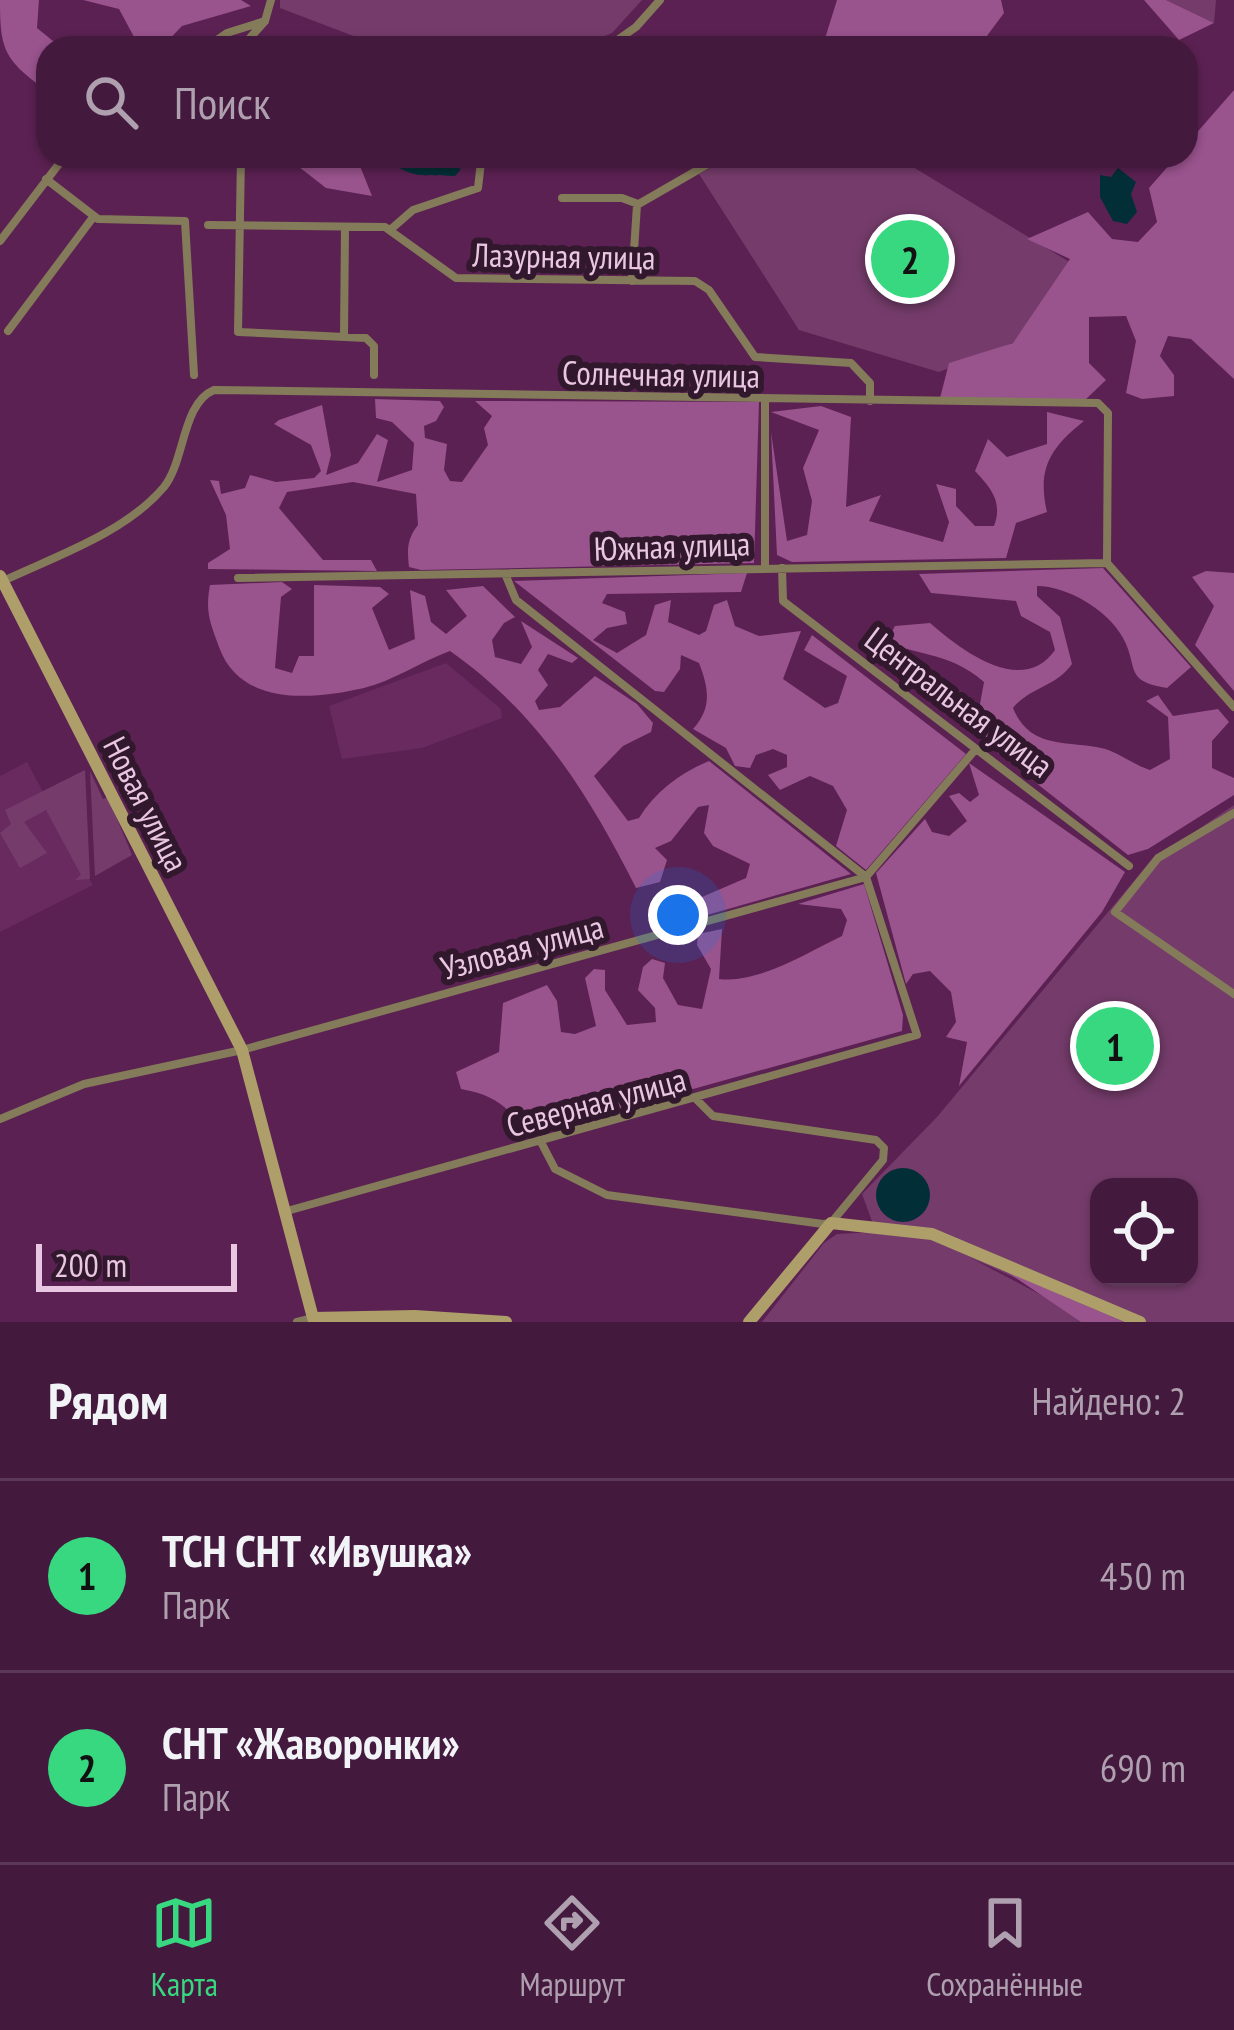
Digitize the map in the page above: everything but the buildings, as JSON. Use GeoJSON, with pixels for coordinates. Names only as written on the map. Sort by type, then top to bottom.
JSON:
{"type":"FeatureCollection","features":[{"type":"Feature","properties":{"kind":"street"},"geometry":{"type":"LineString","coordinates":[[252,36],[265,21],[271,0]]}},
{"type":"Feature","properties":{"kind":"street"},"geometry":{"type":"LineString","coordinates":[[624,36],[661,0]]}},
{"type":"Feature","properties":{"kind":"street"},"geometry":{"type":"LineString","coordinates":[[223,36],[265,21]]}},
{"type":"Feature","properties":{"kind":"street"},"geometry":{"type":"LineString","coordinates":[[0,241],[55,168]]}},
{"type":"Feature","properties":{"kind":"street"},"geometry":{"type":"LineString","coordinates":[[241,168],[238,332],[373,343],[374,375]]}},
{"type":"Feature","properties":{"kind":"street"},"geometry":{"type":"LineString","coordinates":[[208,225],[389,230],[406,213],[478,188],[480,168]]}},
{"type":"Feature","properties":{"kind":"street"},"geometry":{"type":"LineString","coordinates":[[638,204],[701,168]]}},
{"type":"Feature","properties":{"kind":"street"},"geometry":{"type":"LineString","coordinates":[[46,179],[94,216],[185,220],[194,375]]}},
{"type":"Feature","properties":{"kind":"street"},"geometry":{"type":"LineString","coordinates":[[562,198],[622,198],[638,204]]}},
{"type":"Feature","properties":{"kind":"street"},"geometry":{"type":"LineString","coordinates":[[632,280],[638,204]]}},
{"type":"Feature","properties":{"kind":"street"},"geometry":{"type":"LineString","coordinates":[[8,332],[94,216]]}},
{"type":"Feature","properties":{"kind":"street"},"geometry":{"type":"LineString","coordinates":[[344,338],[345,226]]}},
{"type":"Feature","properties":{"kind":"street","name":"Лазурная улица"},"geometry":{"type":"LineString","coordinates":[[389,230],[451,278],[703,284],[755,357],[850,363],[870,383],[870,401]]}},
{"type":"Feature","properties":{"kind":"street","name":"Солнечная улица"},"geometry":{"type":"LineString","coordinates":[[1,578],[91,539],[144,506],[176,469],[200,398],[217,390],[1104,405],[1108,562]]}},
{"type":"Feature","properties":{"kind":"street"},"geometry":{"type":"LineString","coordinates":[[764,567],[765,399]]}},
{"type":"Feature","properties":{"kind":"street"},"geometry":{"type":"LineString","coordinates":[[1108,562],[1234,707]]}},
{"type":"Feature","properties":{"kind":"street","name":"Южная улица"},"geometry":{"type":"LineString","coordinates":[[238,578],[1108,562]]}},
{"type":"Feature","properties":{"kind":"street","name":"Центральная улица"},"geometry":{"type":"LineString","coordinates":[[782,568],[783,601],[1129,866]]}},
{"type":"Feature","properties":{"kind":"street"},"geometry":{"type":"LineString","coordinates":[[506,576],[516,600],[866,877],[975,750]]}},
{"type":"Feature","properties":{"kind":"street","name":"Новая улица"},"geometry":{"type":"LineString","coordinates":[[1,578],[242,1050],[312,1320]]}},
{"type":"Feature","properties":{"kind":"street"},"geometry":{"type":"LineString","coordinates":[[1234,813],[1157,858],[1118,904],[1116,914],[1234,994]]}},
{"type":"Feature","properties":{"kind":"street","name":"Узловая улица"},"geometry":{"type":"LineString","coordinates":[[0,1119],[85,1084],[242,1050],[866,877]]}},
{"type":"Feature","properties":{"kind":"street","name":"Северная улица"},"geometry":{"type":"LineString","coordinates":[[287,1211],[435,1168],[542,1144],[917,1035],[866,877]]}},
{"type":"Feature","properties":{"kind":"street"},"geometry":{"type":"LineString","coordinates":[[696,1100],[713,1117],[881,1142],[885,1154],[749,1322]]}},
{"type":"Feature","properties":{"kind":"street"},"geometry":{"type":"LineString","coordinates":[[542,1144],[560,1173],[616,1197],[932,1234],[1140,1322]]}},
{"type":"Feature","properties":{"kind":"street"},"geometry":{"type":"LineString","coordinates":[[297,1322],[415,1316],[506,1322]]}},
{"type":"Feature","properties":{"kind":"shaded area"},"geometry":{"type":"Polygon","coordinates":[[[0,0],[39,0],[37,28],[47,36],[36,36],[36,82],[12,60],[1,30],[0,0]]]}},
{"type":"Feature","properties":{"kind":"shaded area"},"geometry":{"type":"Polygon","coordinates":[[[83,0],[241,0],[251,6],[182,26],[172,36],[134,36],[119,9],[83,0]]]}},
{"type":"Feature","properties":{"kind":"shaded area"},"geometry":{"type":"Polygon","coordinates":[[[280,0],[642,0],[605,36],[354,36],[280,8],[280,0]]]}},
{"type":"Feature","properties":{"kind":"shaded area"},"geometry":{"type":"Polygon","coordinates":[[[837,0],[1001,0],[1004,13],[987,36],[826,36],[837,0]]]}},
{"type":"Feature","properties":{"kind":"shaded area"},"geometry":{"type":"Polygon","coordinates":[[[1144,0],[1166,0],[1214,23],[1187,36],[1176,36],[1144,0]]]}},
{"type":"Feature","properties":{"kind":"shaded area"},"geometry":{"type":"Polygon","coordinates":[[[1166,0],[1216,0],[1214,23],[1166,0]]]}},
{"type":"Feature","properties":{"kind":"shaded area"},"geometry":{"type":"Polygon","coordinates":[[[1234,90],[1234,379],[1191,339],[1168,336],[1160,356],[1174,375],[1174,396],[1142,399],[1126,393],[1136,341],[1126,316],[1089,317],[1089,363],[1106,380],[1085,400],[940,398],[949,363],[1013,343],[1070,259],[1027,239],[1088,212],[1112,239],[1138,242],[1157,222],[1149,188],[1166,168],[1198,168],[1198,131],[1234,90]]]}},
{"type":"Feature","properties":{"kind":"shaded area"},"geometry":{"type":"Polygon","coordinates":[[[300,168],[361,168],[372,196],[326,188],[300,168]]]}},
{"type":"Feature","properties":{"kind":"shaded area"},"geometry":{"type":"Polygon","coordinates":[[[711,168],[915,168],[1076,266],[1024,338],[939,372],[799,330],[699,174],[711,168]]]}},
{"type":"Feature","properties":{"kind":"shaded area"},"geometry":{"type":"Polygon","coordinates":[[[1118,168],[1136,182],[1131,194],[1137,212],[1127,224],[1113,221],[1100,197],[1100,175],[1111,177],[1118,168]]]}},
{"type":"Feature","properties":{"kind":"shaded area"},"geometry":{"type":"Polygon","coordinates":[[[402,169],[461,169],[455,176],[418,175],[402,169]]]}},
{"type":"Feature","properties":{"kind":"shaded area"},"geometry":{"type":"Polygon","coordinates":[[[375,399],[440,401],[444,407],[436,421],[424,426],[425,438],[447,444],[444,470],[450,481],[462,482],[488,445],[484,428],[492,416],[475,401],[759,402],[754,563],[421,570],[409,567],[408,561],[410,540],[418,525],[416,494],[353,482],[287,492],[279,508],[323,560],[371,560],[377,571],[208,569],[208,563],[230,549],[226,515],[210,480],[219,481],[221,494],[245,488],[250,475],[276,482],[314,478],[321,471],[311,445],[274,424],[279,420],[322,405],[331,455],[326,475],[358,463],[377,434],[388,440],[377,482],[412,470],[414,443],[392,422],[376,418],[375,399]]]}},
{"type":"Feature","properties":{"kind":"shaded area"},"geometry":{"type":"Polygon","coordinates":[[[821,406],[851,417],[846,507],[881,495],[869,521],[943,542],[949,522],[936,484],[956,489],[956,506],[975,526],[994,526],[994,496],[975,471],[988,439],[1007,457],[1047,444],[1047,412],[1084,421],[1049,461],[1044,483],[1047,512],[1016,523],[1006,558],[792,562],[777,555],[771,432],[787,541],[807,535],[812,501],[803,468],[819,430],[771,412],[821,406]]]}},
{"type":"Feature","properties":{"kind":"shaded area"},"geometry":{"type":"Polygon","coordinates":[[[1103,568],[1191,667],[1167,688],[1144,681],[1134,671],[1123,638],[1097,609],[1073,595],[1037,586],[1037,596],[1060,617],[1072,664],[1013,708],[1020,721],[1047,740],[1103,748],[1150,770],[1170,759],[1168,717],[1146,701],[1158,695],[1173,716],[1218,709],[1229,722],[1212,741],[1212,768],[1234,778],[1234,795],[1148,849],[1128,855],[989,746],[978,715],[984,682],[947,660],[887,641],[895,626],[930,623],[974,656],[1009,669],[1026,669],[1055,650],[1050,632],[1021,616],[1016,601],[931,593],[919,574],[1103,568]]]}},
{"type":"Feature","properties":{"kind":"shaded area"},"geometry":{"type":"Polygon","coordinates":[[[1206,571],[1234,573],[1234,691],[1195,645],[1214,606],[1192,577],[1206,571]]]}},
{"type":"Feature","properties":{"kind":"shaded area"},"geometry":{"type":"Polygon","coordinates":[[[747,573],[741,592],[607,594],[602,603],[625,612],[627,624],[607,628],[593,640],[617,653],[646,635],[655,605],[671,600],[668,622],[699,635],[706,631],[714,605],[727,600],[735,626],[759,636],[801,631],[783,679],[825,708],[838,703],[847,676],[804,650],[812,635],[966,754],[866,870],[836,846],[847,810],[833,786],[810,776],[780,790],[768,775],[787,767],[787,755],[773,749],[756,755],[750,768],[735,766],[726,748],[693,729],[707,698],[699,663],[681,655],[680,669],[664,692],[655,691],[514,581],[747,573]]]}},
{"type":"Feature","properties":{"kind":"shaded area"},"geometry":{"type":"Polygon","coordinates":[[[282,582],[292,589],[281,597],[275,668],[292,673],[299,656],[314,656],[314,585],[380,587],[389,594],[372,608],[389,650],[415,639],[410,590],[425,596],[431,622],[446,634],[467,616],[446,590],[483,586],[515,617],[492,640],[495,657],[521,664],[532,647],[521,621],[578,658],[572,663],[548,654],[538,670],[548,685],[535,701],[539,710],[560,707],[595,676],[637,704],[653,723],[651,732],[623,746],[594,776],[628,821],[639,818],[669,784],[709,761],[851,874],[665,927],[661,903],[695,900],[746,878],[750,864],[713,846],[704,833],[709,805],[698,807],[671,841],[655,848],[667,860],[660,882],[636,888],[558,757],[509,701],[450,651],[386,681],[322,695],[280,694],[243,680],[229,666],[213,631],[208,610],[210,585],[282,582]]]}},
{"type":"Feature","properties":{"kind":"shaded area"},"geometry":{"type":"Polygon","coordinates":[[[446,663],[501,709],[502,718],[422,748],[342,759],[329,706],[446,663]]]}},
{"type":"Feature","properties":{"kind":"shaded area"},"geometry":{"type":"Polygon","coordinates":[[[27,762],[93,885],[0,932],[0,776],[27,762]]]}},
{"type":"Feature","properties":{"kind":"shaded area"},"geometry":{"type":"Polygon","coordinates":[[[969,763],[1125,872],[1102,912],[959,1086],[967,1042],[946,1037],[956,1022],[951,992],[930,971],[913,974],[906,984],[876,873],[925,819],[932,832],[949,836],[967,821],[949,796],[959,793],[970,802],[979,795],[969,763]]]}},
{"type":"Feature","properties":{"kind":"shaded area"},"geometry":{"type":"Polygon","coordinates":[[[85,770],[90,879],[75,880],[81,875],[46,810],[24,822],[47,853],[20,868],[0,833],[11,824],[5,810],[85,770]]]}},
{"type":"Feature","properties":{"kind":"shaded area"},"geometry":{"type":"Polygon","coordinates":[[[90,771],[103,799],[108,797],[132,855],[95,876],[90,771]]]}},
{"type":"Feature","properties":{"kind":"shaded area"},"geometry":{"type":"Polygon","coordinates":[[[1234,805],[1234,1322],[1114,1322],[971,1258],[1092,1322],[762,1322],[824,1243],[837,1234],[876,1232],[862,1194],[937,1117],[1149,863],[1234,805]]]}},
{"type":"Feature","properties":{"kind":"shaded area"},"geometry":{"type":"Polygon","coordinates":[[[864,884],[903,1015],[902,1031],[528,1135],[500,1104],[461,1089],[456,1072],[499,1052],[503,1003],[547,985],[557,1001],[561,1032],[575,1034],[596,1026],[585,978],[594,969],[605,970],[605,990],[627,1025],[656,1022],[655,1008],[638,990],[643,967],[652,959],[665,963],[663,978],[678,1005],[702,1009],[711,969],[697,945],[698,934],[722,929],[719,979],[750,977],[842,936],[847,920],[841,909],[798,904],[864,884]]]}},
{"type":"Feature","properties":{"kind":"shaded area"},"geometry":{"type":"Polygon","coordinates":[[[903,1168],[922,1176],[930,1195],[922,1214],[903,1222],[884,1214],[876,1195],[884,1176],[903,1168]]]}},
{"type":"Feature","properties":{"kind":"shaded area"},"geometry":{"type":"Polygon","coordinates":[[[973,1257],[1124,1322],[1081,1322],[1007,1272],[973,1257]]]}},
{"type":"Feature","properties":{"kind":"place","name":"СНТ «Жаворонки»"},"geometry":{"type":"Point","coordinates":[910,259]}},
{"type":"Feature","properties":{"kind":"place","name":"ТСН СНТ «Ивушка»"},"geometry":{"type":"Point","coordinates":[1115,1046]}}]}
